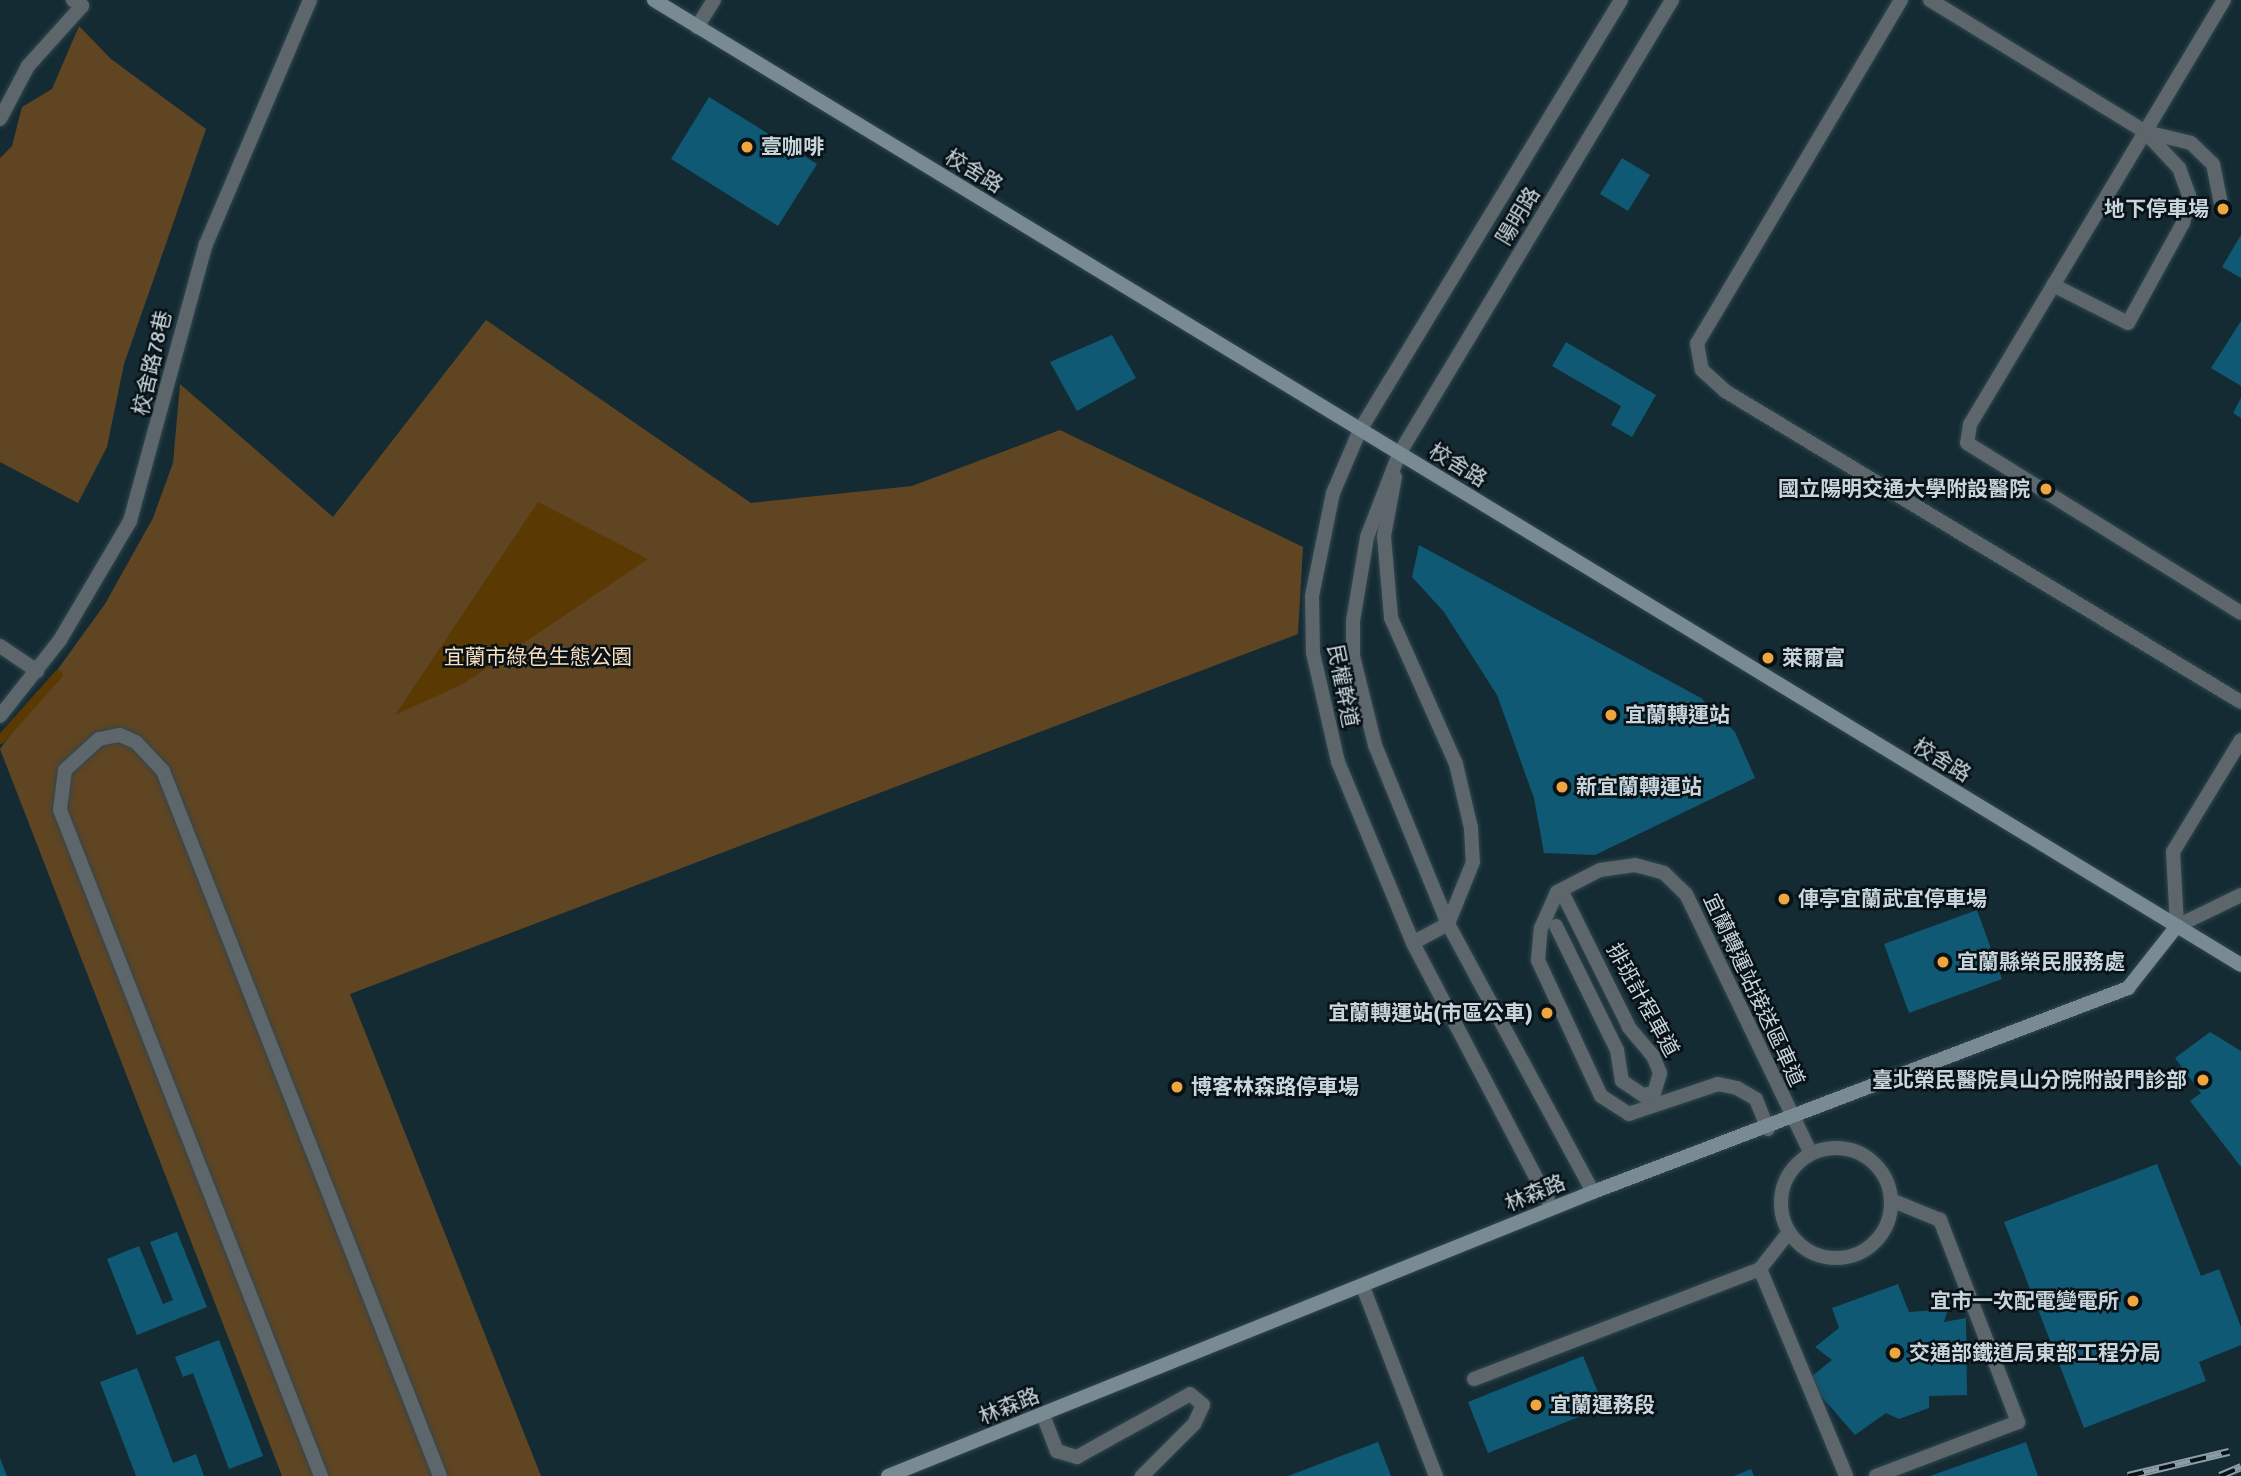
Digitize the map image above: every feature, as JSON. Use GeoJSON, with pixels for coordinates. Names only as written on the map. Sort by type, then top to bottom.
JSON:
{"type":"FeatureCollection","features":[{"type":"Feature","properties":{"kind":"street"},"geometry":{"type":"LineString","coordinates":[[0,119],[28,66],[82,6],[73,0]]}},
{"type":"Feature","properties":{"kind":"street","name":"校舍路78巷"},"geometry":{"type":"LineString","coordinates":[[0,716],[37,671],[130,521],[206,244],[310,0]]}},
{"type":"Feature","properties":{"kind":"street","name":"校舍路"},"geometry":{"type":"LineString","coordinates":[[654,0],[2241,965]]}},
{"type":"Feature","properties":{"kind":"street"},"geometry":{"type":"LineString","coordinates":[[697,27],[713,0]]}},
{"type":"Feature","properties":{"kind":"street","name":"陽明路"},"geometry":{"type":"LineString","coordinates":[[1360,430],[1621,0]]}},
{"type":"Feature","properties":{"kind":"street","name":"陽明路"},"geometry":{"type":"LineString","coordinates":[[1399,454],[1672,0]]}},
{"type":"Feature","properties":{"kind":"street"},"geometry":{"type":"LineString","coordinates":[[1901,0],[1697,342],[1702,370],[1725,391],[2241,702]]}},
{"type":"Feature","properties":{"kind":"street"},"geometry":{"type":"LineString","coordinates":[[1930,0],[2145,132],[2179,168],[2189,195],[2183,223],[2128,323],[2053,285]]}},
{"type":"Feature","properties":{"kind":"street"},"geometry":{"type":"LineString","coordinates":[[2224,0],[1970,425],[1967,443],[2241,613]]}},
{"type":"Feature","properties":{"kind":"street"},"geometry":{"type":"LineString","coordinates":[[2145,132],[2191,143],[2213,164],[2222,209]]}},
{"type":"Feature","properties":{"kind":"street","name":"民權幹道"},"geometry":{"type":"LineString","coordinates":[[1360,430],[1333,493],[1314,562],[1313,653],[1338,762],[1413,943],[1552,1208]]}},
{"type":"Feature","properties":{"kind":"street"},"geometry":{"type":"LineString","coordinates":[[1399,454],[1384,536],[1391,618],[1456,764],[1471,828],[1473,862],[1448,923],[1413,943]]}},
{"type":"Feature","properties":{"kind":"street","name":"民權幹道"},"geometry":{"type":"LineString","coordinates":[[1399,454],[1367,537],[1353,656],[1378,754],[1448,923],[1593,1192]]}},
{"type":"Feature","properties":{"kind":"street"},"geometry":{"type":"LineString","coordinates":[[0,646],[37,671]]}},
{"type":"Feature","properties":{"kind":"street"},"geometry":{"type":"LineString","coordinates":[[321,1476],[60,810],[65,770],[99,739],[120,735],[136,742],[163,771],[440,1476]]}},
{"type":"Feature","properties":{"kind":"street"},"geometry":{"type":"LineString","coordinates":[[2241,740],[2173,852],[2177,926],[2241,895]]}},
{"type":"Feature","properties":{"kind":"street","name":"宜蘭轉運站接送區車道"},"geometry":{"type":"LineString","coordinates":[[1563,890],[1600,870],[1635,866],[1664,873],[1686,894],[1792,1120],[1811,1154]]}},
{"type":"Feature","properties":{"kind":"street"},"geometry":{"type":"LineString","coordinates":[[1563,890],[1556,926],[1560,953],[1622,1081],[1641,1101],[1657,1106]]}},
{"type":"Feature","properties":{"kind":"street"},"geometry":{"type":"LineString","coordinates":[[1563,890],[1541,928],[1538,960],[1601,1096],[1629,1114],[1718,1084],[1737,1088],[1756,1099],[1768,1129]]}},
{"type":"Feature","properties":{"kind":"street","name":"排班計程車道"},"geometry":{"type":"LineString","coordinates":[[1563,890],[1629,1027],[1660,1073],[1654,1093],[1643,1095],[1622,1081]]}},
{"type":"Feature","properties":{"kind":"street","name":"林森路"},"geometry":{"type":"LineString","coordinates":[[888,1476],[1363,1287],[1552,1208],[1792,1120],[2128,988],[2177,926]]}},
{"type":"Feature","properties":{"kind":"street"},"geometry":{"type":"LineString","coordinates":[[1846,1149],[1863,1155],[1887,1182],[1891,1200],[1882,1234],[1853,1256],[1817,1255],[1790,1232],[1781,1197],[1786,1180],[1811,1154],[1846,1149]]}},
{"type":"Feature","properties":{"kind":"street"},"geometry":{"type":"LineString","coordinates":[[1876,1476],[2018,1422],[1940,1220],[1891,1200]]}},
{"type":"Feature","properties":{"kind":"street"},"geometry":{"type":"LineString","coordinates":[[1474,1379],[1760,1269],[1790,1232]]}},
{"type":"Feature","properties":{"kind":"street"},"geometry":{"type":"LineString","coordinates":[[1760,1269],[1846,1476]]}},
{"type":"Feature","properties":{"kind":"street"},"geometry":{"type":"LineString","coordinates":[[1363,1287],[1436,1476]]}},
{"type":"Feature","properties":{"kind":"street"},"geometry":{"type":"LineString","coordinates":[[1043,1415],[1057,1451],[1077,1457],[1190,1394],[1203,1405],[1194,1424],[1142,1476]]}},
{"type":"Feature","properties":{"kind":"green space"},"geometry":{"type":"Polygon","coordinates":[[[79,26],[111,59],[206,129],[124,364],[107,447],[78,503],[0,462],[0,158],[12,146],[22,107],[52,89],[79,26]]]}},
{"type":"Feature","properties":{"kind":"green space","name":"宜蘭市綠色生態公園"},"geometry":{"type":"Polygon","coordinates":[[[486,320],[751,503],[912,486],[1060,430],[1303,547],[1298,634],[350,994],[541,1476],[282,1476],[0,749],[105,604],[153,518],[173,463],[180,384],[333,517],[486,320]]]}},
{"type":"Feature","properties":{"kind":"shaded area"},"geometry":{"type":"Polygon","coordinates":[[[538,502],[648,559],[463,684],[395,715],[538,502]]]}},
{"type":"Feature","properties":{"kind":"building"},"geometry":{"type":"Polygon","coordinates":[[[709,97],[817,164],[778,226],[671,159],[709,97]]]}},
{"type":"Feature","properties":{"kind":"building"},"geometry":{"type":"Polygon","coordinates":[[[1622,158],[1650,175],[1628,211],[1600,194],[1622,158]]]}},
{"type":"Feature","properties":{"kind":"building"},"geometry":{"type":"Polygon","coordinates":[[[2241,235],[2241,278],[2222,267],[2241,235]]]}},
{"type":"Feature","properties":{"kind":"building"},"geometry":{"type":"Polygon","coordinates":[[[2241,321],[2241,386],[2211,368],[2241,321]]]}},
{"type":"Feature","properties":{"kind":"building"},"geometry":{"type":"Polygon","coordinates":[[[1112,335],[1136,378],[1077,411],[1050,362],[1112,335]]]}},
{"type":"Feature","properties":{"kind":"building"},"geometry":{"type":"Polygon","coordinates":[[[1566,342],[1656,395],[1632,437],[1611,425],[1621,406],[1552,366],[1566,342]]]}},
{"type":"Feature","properties":{"kind":"building"},"geometry":{"type":"Polygon","coordinates":[[[2241,398],[2241,418],[2233,413],[2241,398]]]}},
{"type":"Feature","properties":{"kind":"building","name":"宜蘭轉運站"},"geometry":{"type":"Polygon","coordinates":[[[1419,545],[1701,698],[1735,732],[1755,778],[1595,855],[1544,853],[1534,798],[1497,695],[1444,612],[1412,577],[1419,545]]]}},
{"type":"Feature","properties":{"kind":"building","name":"宜蘭縣榮民服務處"},"geometry":{"type":"Polygon","coordinates":[[[1977,910],[2002,979],[1909,1013],[1884,944],[1977,910]]]}},
{"type":"Feature","properties":{"kind":"building"},"geometry":{"type":"Polygon","coordinates":[[[2210,1032],[2241,1051],[2241,1167],[2190,1101],[2201,1093],[2175,1058],[2210,1032]]]}},
{"type":"Feature","properties":{"kind":"building","name":"宜市一次配電變電所"},"geometry":{"type":"Polygon","coordinates":[[[2157,1164],[2201,1276],[2219,1269],[2241,1327],[2241,1345],[2199,1362],[2206,1381],[2084,1428],[2004,1222],[2157,1164]]]}},
{"type":"Feature","properties":{"kind":"building"},"geometry":{"type":"Polygon","coordinates":[[[177,1232],[207,1307],[137,1335],[107,1259],[139,1246],[163,1304],[173,1300],[150,1242],[177,1232]]]}},
{"type":"Feature","properties":{"kind":"building","name":"交通部鐵道局東部工程分局"},"geometry":{"type":"Polygon","coordinates":[[[1898,1284],[1909,1312],[1948,1309],[1944,1322],[1966,1318],[1967,1395],[1929,1396],[1929,1408],[1899,1419],[1886,1413],[1855,1435],[1807,1380],[1832,1360],[1815,1347],[1839,1328],[1832,1308],[1898,1284]]]}},
{"type":"Feature","properties":{"kind":"building"},"geometry":{"type":"Polygon","coordinates":[[[219,1340],[263,1456],[229,1469],[193,1373],[183,1377],[175,1357],[219,1340]]]}},
{"type":"Feature","properties":{"kind":"building","name":"宜蘭運務段"},"geometry":{"type":"Polygon","coordinates":[[[1583,1356],[1604,1407],[1488,1453],[1468,1402],[1583,1356]]]}},
{"type":"Feature","properties":{"kind":"building"},"geometry":{"type":"Polygon","coordinates":[[[137,1368],[173,1463],[196,1454],[204,1476],[136,1476],[100,1382],[137,1368]]]}},
{"type":"Feature","properties":{"kind":"building"},"geometry":{"type":"Polygon","coordinates":[[[1378,1442],[1391,1476],[1288,1476],[1378,1442]]]}},
{"type":"Feature","properties":{"kind":"building"},"geometry":{"type":"Polygon","coordinates":[[[2026,1442],[2038,1476],[1930,1476],[2026,1442]]]}},
{"type":"Feature","properties":{"kind":"building"},"geometry":{"type":"Polygon","coordinates":[[[0,1458],[7,1476],[0,1476],[0,1458]]]}},
{"type":"Feature","properties":{"kind":"building"},"geometry":{"type":"Polygon","coordinates":[[[1751,1469],[1754,1476],[1734,1476],[1751,1469]]]}},
{"type":"Feature","properties":{"kind":"waterway"},"geometry":{"type":"LineString","coordinates":[[0,739],[58,674]]}},
{"type":"Feature","properties":{"kind":"railway"},"geometry":{"type":"LineString","coordinates":[[2128,1476],[2229,1452]]}},
{"type":"Feature","properties":{"kind":"railway"},"geometry":{"type":"LineString","coordinates":[[2220,1476],[2241,1467]]}},
{"type":"Feature","properties":{"kind":"place","name":"壹咖啡"},"geometry":{"type":"Point","coordinates":[747,147]}},
{"type":"Feature","properties":{"kind":"place","name":"地下停車場"},"geometry":{"type":"Point","coordinates":[2223,209]}},
{"type":"Feature","properties":{"kind":"place","name":"國立陽明交通大學附設醫院"},"geometry":{"type":"Point","coordinates":[2046,489]}},
{"type":"Feature","properties":{"kind":"place","name":"萊爾富"},"geometry":{"type":"Point","coordinates":[1768,658]}},
{"type":"Feature","properties":{"kind":"place","name":"宜蘭轉運站"},"geometry":{"type":"Point","coordinates":[1611,715]}},
{"type":"Feature","properties":{"kind":"place","name":"新宜蘭轉運站"},"geometry":{"type":"Point","coordinates":[1562,787]}},
{"type":"Feature","properties":{"kind":"place","name":"俥亭宜蘭武宜停車場"},"geometry":{"type":"Point","coordinates":[1784,899]}},
{"type":"Feature","properties":{"kind":"place","name":"宜蘭縣榮民服務處"},"geometry":{"type":"Point","coordinates":[1943,962]}},
{"type":"Feature","properties":{"kind":"place","name":"宜蘭轉運站(市區公車)"},"geometry":{"type":"Point","coordinates":[1547,1013]}},
{"type":"Feature","properties":{"kind":"place","name":"臺北榮民醫院員山分院附設門診部"},"geometry":{"type":"Point","coordinates":[2203,1080]}},
{"type":"Feature","properties":{"kind":"place","name":"博客林森路停車場"},"geometry":{"type":"Point","coordinates":[1177,1087]}},
{"type":"Feature","properties":{"kind":"place","name":"宜市一次配電變電所"},"geometry":{"type":"Point","coordinates":[2133,1301]}},
{"type":"Feature","properties":{"kind":"place","name":"交通部鐵道局東部工程分局"},"geometry":{"type":"Point","coordinates":[1895,1353]}},
{"type":"Feature","properties":{"kind":"place","name":"宜蘭運務段"},"geometry":{"type":"Point","coordinates":[1536,1405]}}]}
